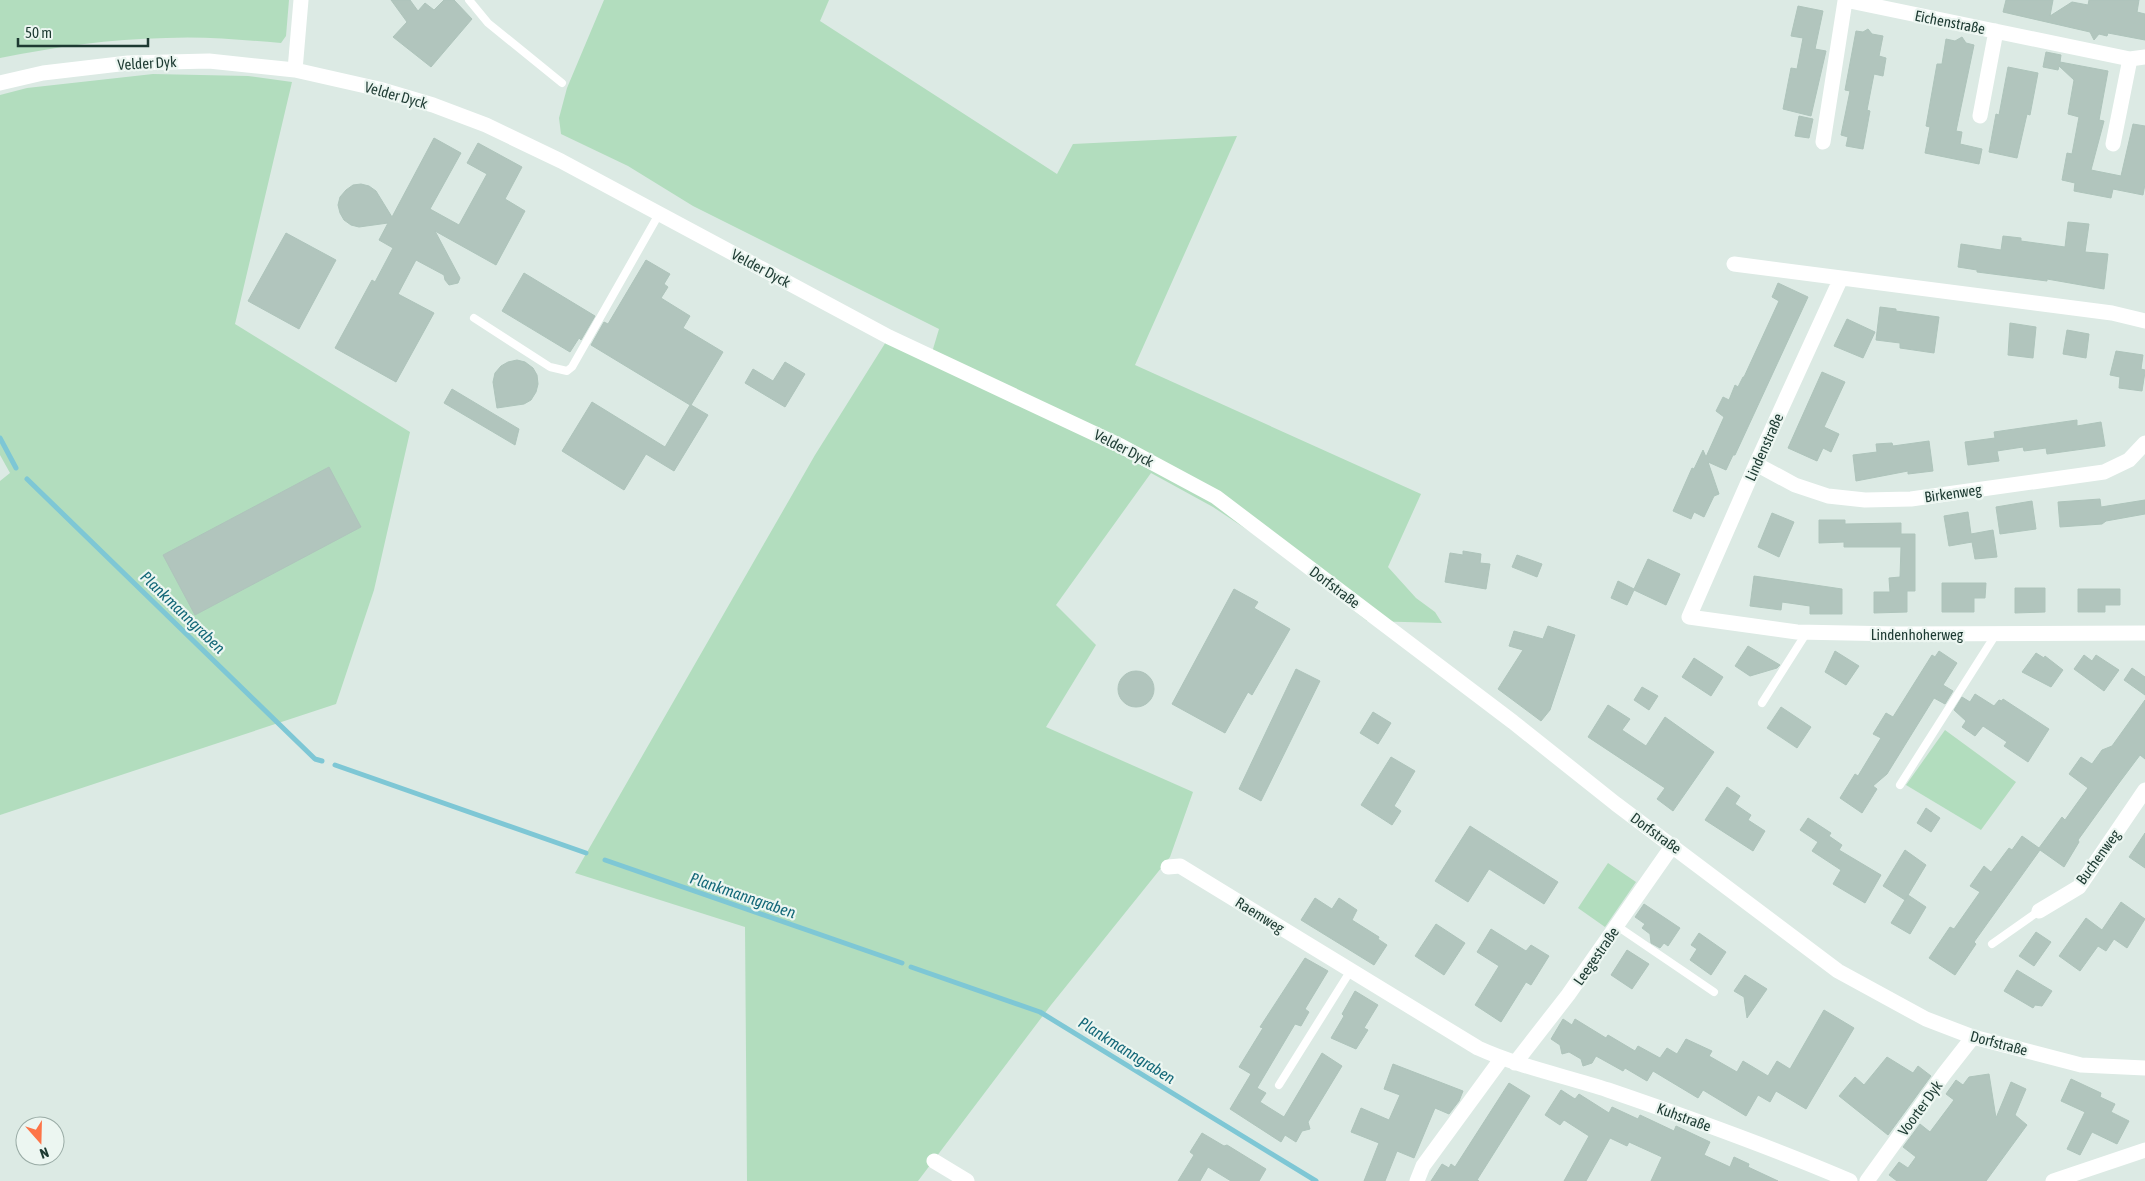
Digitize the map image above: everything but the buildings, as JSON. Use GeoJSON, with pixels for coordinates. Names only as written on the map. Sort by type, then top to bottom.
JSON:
{"type":"FeatureCollection","features":[{"type":"Feature","properties":{"kind":"street"},"geometry":{"type":"LineString","coordinates":[[295,70],[301,0]]}},
{"type":"Feature","properties":{"kind":"street","name":"Eichenstraße"},"geometry":{"type":"LineString","coordinates":[[1824,142],[1845,1],[2137,58],[2112,144]]}},
{"type":"Feature","properties":{"kind":"street","name":"Eichenstraße"},"geometry":{"type":"LineString","coordinates":[[1980,116],[1996,31]]}},
{"type":"Feature","properties":{"kind":"street","name":"Velder Dyk"},"geometry":{"type":"LineString","coordinates":[[0,83],[43,73],[128,63],[209,61],[295,70]]}},
{"type":"Feature","properties":{"kind":"street","name":"Velder Dyck"},"geometry":{"type":"LineString","coordinates":[[295,70],[379,89],[433,105],[486,125],[561,161],[889,337],[1121,446],[1216,496]]}},
{"type":"Feature","properties":{"kind":"street"},"geometry":{"type":"LineString","coordinates":[[1734,264],[2112,313],[2145,321]]}},
{"type":"Feature","properties":{"kind":"street","name":"Lindenstraße"},"geometry":{"type":"LineString","coordinates":[[1689,617],[1841,278]]}},
{"type":"Feature","properties":{"kind":"street","name":"Birkenweg"},"geometry":{"type":"LineString","coordinates":[[1756,464],[1795,485],[1828,496],[1865,500],[1911,499],[2104,472],[2129,460],[2145,442]]}},
{"type":"Feature","properties":{"kind":"street","name":"Dorfstraße"},"geometry":{"type":"LineString","coordinates":[[1216,496],[1513,722],[1616,804],[1673,845],[1838,971],[1926,1019],[1973,1037],[2081,1065],[2145,1068]]}},
{"type":"Feature","properties":{"kind":"street","name":"Lindenhoherweg"},"geometry":{"type":"LineString","coordinates":[[1689,617],[1807,632],[1996,634],[2145,632]]}},
{"type":"Feature","properties":{"kind":"street","name":"Buchenweg"},"geometry":{"type":"LineString","coordinates":[[2039,911],[2079,887],[2145,790]]}},
{"type":"Feature","properties":{"kind":"street","name":"Leegestraße"},"geometry":{"type":"LineString","coordinates":[[1417,1181],[1423,1166],[1508,1061],[1568,995],[1673,845]]}},
{"type":"Feature","properties":{"kind":"street","name":"Raemweg"},"geometry":{"type":"LineString","coordinates":[[1168,867],[1180,866],[1478,1048],[1508,1061]]}},
{"type":"Feature","properties":{"kind":"street","name":"Voorter Dyk"},"geometry":{"type":"LineString","coordinates":[[1867,1181],[1973,1037]]}},
{"type":"Feature","properties":{"kind":"street","name":"Kuhstraße"},"geometry":{"type":"LineString","coordinates":[[1508,1061],[1598,1087],[1677,1113],[1850,1181]]}},
{"type":"Feature","properties":{"kind":"street"},"geometry":{"type":"LineString","coordinates":[[2052,1181],[2145,1150]]}},
{"type":"Feature","properties":{"kind":"street"},"geometry":{"type":"LineString","coordinates":[[934,1161],[967,1181]]}},
{"type":"Feature","properties":{"kind":"lane"},"geometry":{"type":"LineString","coordinates":[[469,0],[488,23],[562,83]]}},
{"type":"Feature","properties":{"kind":"lane"},"geometry":{"type":"LineString","coordinates":[[474,318],[550,368],[568,371],[659,214]]}},
{"type":"Feature","properties":{"kind":"lane"},"geometry":{"type":"LineString","coordinates":[[1762,703],[1807,632]]}},
{"type":"Feature","properties":{"kind":"lane"},"geometry":{"type":"LineString","coordinates":[[1900,785],[1996,634]]}},
{"type":"Feature","properties":{"kind":"lane"},"geometry":{"type":"LineString","coordinates":[[1992,944],[2039,911]]}},
{"type":"Feature","properties":{"kind":"lane"},"geometry":{"type":"LineString","coordinates":[[1617,926],[1714,992]]}},
{"type":"Feature","properties":{"kind":"lane"},"geometry":{"type":"LineString","coordinates":[[1279,1085],[1351,970]]}},
{"type":"Feature","properties":{"kind":"green space"},"geometry":{"type":"Polygon","coordinates":[[[0,0],[289,0],[286,36],[281,43],[210,38],[124,40],[41,50],[0,58],[0,0]]]}},
{"type":"Feature","properties":{"kind":"green space"},"geometry":{"type":"Polygon","coordinates":[[[604,0],[829,0],[820,21],[1057,174],[1073,144],[1237,136],[1135,365],[1421,494],[1388,567],[1416,598],[1435,612],[1442,623],[1367,621],[1276,549],[1213,507],[1151,473],[1056,605],[1096,645],[1046,727],[1193,792],[1170,857],[1051,1005],[918,1181],[747,1181],[745,927],[575,873],[815,455],[889,337],[930,359],[939,329],[693,206],[628,166],[561,134],[559,118],[567,88],[604,0]]]}},
{"type":"Feature","properties":{"kind":"green space"},"geometry":{"type":"Polygon","coordinates":[[[153,74],[248,76],[292,82],[235,324],[410,432],[374,590],[336,704],[0,815],[0,481],[10,473],[0,455],[0,95],[27,88],[153,74]]]}},
{"type":"Feature","properties":{"kind":"green space"},"geometry":{"type":"Polygon","coordinates":[[[1945,730],[2016,782],[1981,830],[1906,785],[1945,730]]]}},
{"type":"Feature","properties":{"kind":"green space"},"geometry":{"type":"Polygon","coordinates":[[[1608,863],[1636,882],[1605,927],[1578,908],[1608,863]]]}},
{"type":"Feature","properties":{"kind":"waterway","name":"Plankmanngraben"},"geometry":{"type":"LineString","coordinates":[[0,438],[16,468]]}},
{"type":"Feature","properties":{"kind":"waterway","name":"Plankmanngraben"},"geometry":{"type":"LineString","coordinates":[[27,479],[315,759],[322,761]]}},
{"type":"Feature","properties":{"kind":"waterway","name":"Plankmanngraben"},"geometry":{"type":"LineString","coordinates":[[335,765],[586,853]]}},
{"type":"Feature","properties":{"kind":"waterway","name":"Plankmanngraben"},"geometry":{"type":"LineString","coordinates":[[605,860],[902,963]]}},
{"type":"Feature","properties":{"kind":"waterway","name":"Plankmanngraben"},"geometry":{"type":"LineString","coordinates":[[911,967],[1040,1012],[1316,1181]]}}]}
